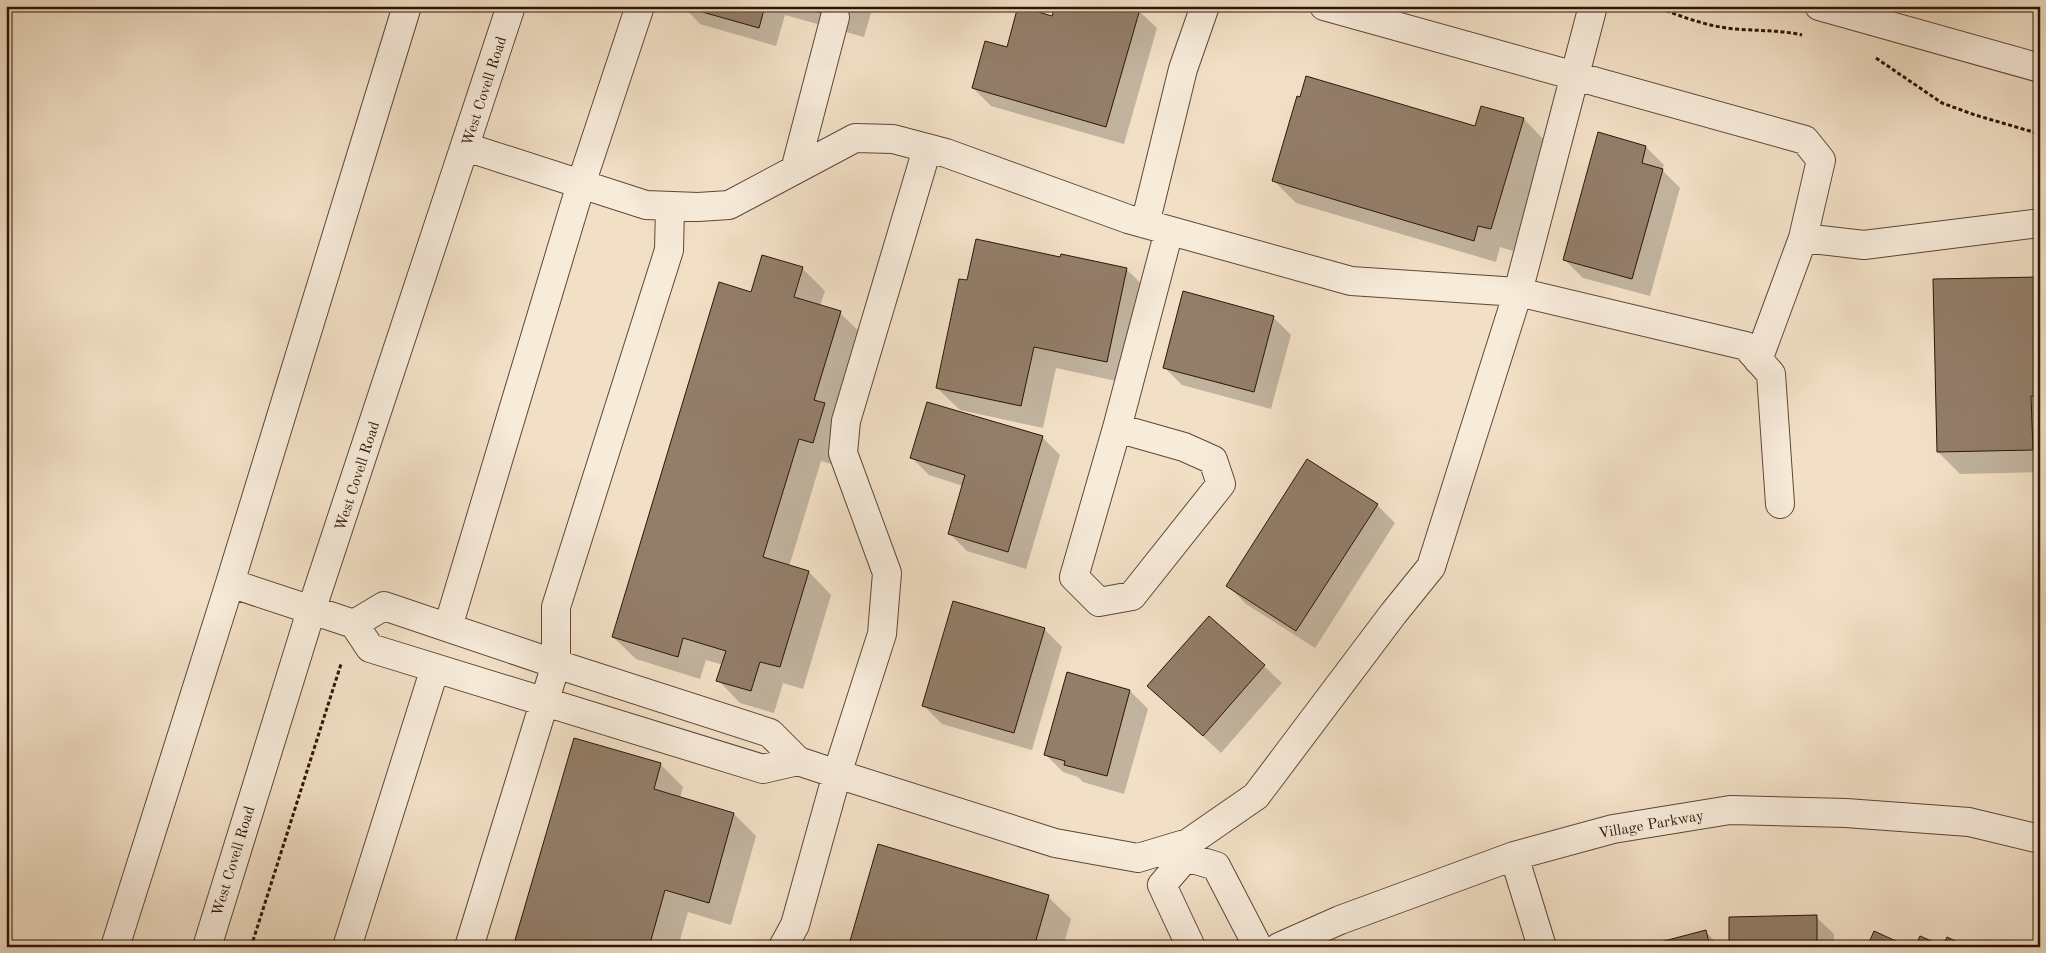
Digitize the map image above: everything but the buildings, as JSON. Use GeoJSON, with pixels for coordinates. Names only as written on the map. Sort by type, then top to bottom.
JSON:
{"type":"FeatureCollection","features":[{"type":"Feature","properties":{"kind":"street"},"geometry":{"type":"LineString","coordinates":[[115,947],[230,583],[407,6]]}},
{"type":"Feature","properties":{"kind":"street","name":"West Covell Road"},"geometry":{"type":"LineString","coordinates":[[207,947],[312,611],[511,6]]}},
{"type":"Feature","properties":{"kind":"street"},"geometry":{"type":"LineString","coordinates":[[448,627],[581,184],[640,6]]}},
{"type":"Feature","properties":{"kind":"street"},"geometry":{"type":"LineString","coordinates":[[1117,428],[1184,447],[1213,460],[1221,484],[1132,596],[1099,602],[1074,578],[1117,428],[1157,227],[1183,69],[1205,6]]}},
{"type":"Feature","properties":{"kind":"street"},"geometry":{"type":"LineString","coordinates":[[1324,6],[1805,140],[1821,160],[1803,238],[1758,360]]}},
{"type":"Feature","properties":{"kind":"street"},"geometry":{"type":"LineString","coordinates":[[1191,947],[1162,885],[1188,843],[1256,796],[1393,614],[1432,567],[1518,292],[1576,77],[1593,6]]}},
{"type":"Feature","properties":{"kind":"street"},"geometry":{"type":"LineString","coordinates":[[1819,6],[2040,68]]}},
{"type":"Feature","properties":{"kind":"street"},"geometry":{"type":"LineString","coordinates":[[795,170],[835,17]]}},
{"type":"Feature","properties":{"kind":"street"},"geometry":{"type":"LineString","coordinates":[[466,147],[646,206],[670,207],[729,205],[855,138],[893,140],[946,154],[1157,227],[1350,281],[1518,292],[1746,346],[1771,374],[1780,504]]}},
{"type":"Feature","properties":{"kind":"street"},"geometry":{"type":"LineString","coordinates":[[783,947],[795,925],[837,774],[882,634],[887,573],[843,453],[846,421],[927,149]]}},
{"type":"Feature","properties":{"kind":"street"},"geometry":{"type":"LineString","coordinates":[[469,947],[556,664],[556,607],[669,250],[670,207]]}},
{"type":"Feature","properties":{"kind":"street"},"geometry":{"type":"LineString","coordinates":[[1803,238],[1864,245],[2040,223]]}},
{"type":"Feature","properties":{"kind":"street"},"geometry":{"type":"LineString","coordinates":[[230,583],[354,624],[370,648],[763,769],[798,761]]}},
{"type":"Feature","properties":{"kind":"street"},"geometry":{"type":"LineString","coordinates":[[354,624],[384,606],[770,733],[798,761],[1055,844],[1138,858],[1183,851],[1216,866],[1258,947]]}},
{"type":"Feature","properties":{"kind":"street"},"geometry":{"type":"LineString","coordinates":[[347,947],[435,668]]}},
{"type":"Feature","properties":{"kind":"street","name":"Village Parkway"},"geometry":{"type":"LineString","coordinates":[[1279,947],[1340,920],[1514,856],[1613,829],[1730,810],[1846,813],[1969,822],[2040,839]]}},
{"type":"Feature","properties":{"kind":"street"},"geometry":{"type":"LineString","coordinates":[[1514,856],[1542,947]]}},
{"type":"Feature","properties":{"kind":"path"},"geometry":{"type":"LineString","coordinates":[[1654,6],[1697,21],[1734,29],[1782,31],[1810,37]]}},
{"type":"Feature","properties":{"kind":"path"},"geometry":{"type":"LineString","coordinates":[[1873,55],[1942,103],[2040,134]]}},
{"type":"Feature","properties":{"kind":"path"},"geometry":{"type":"LineString","coordinates":[[251,947],[354,624]]}}]}
